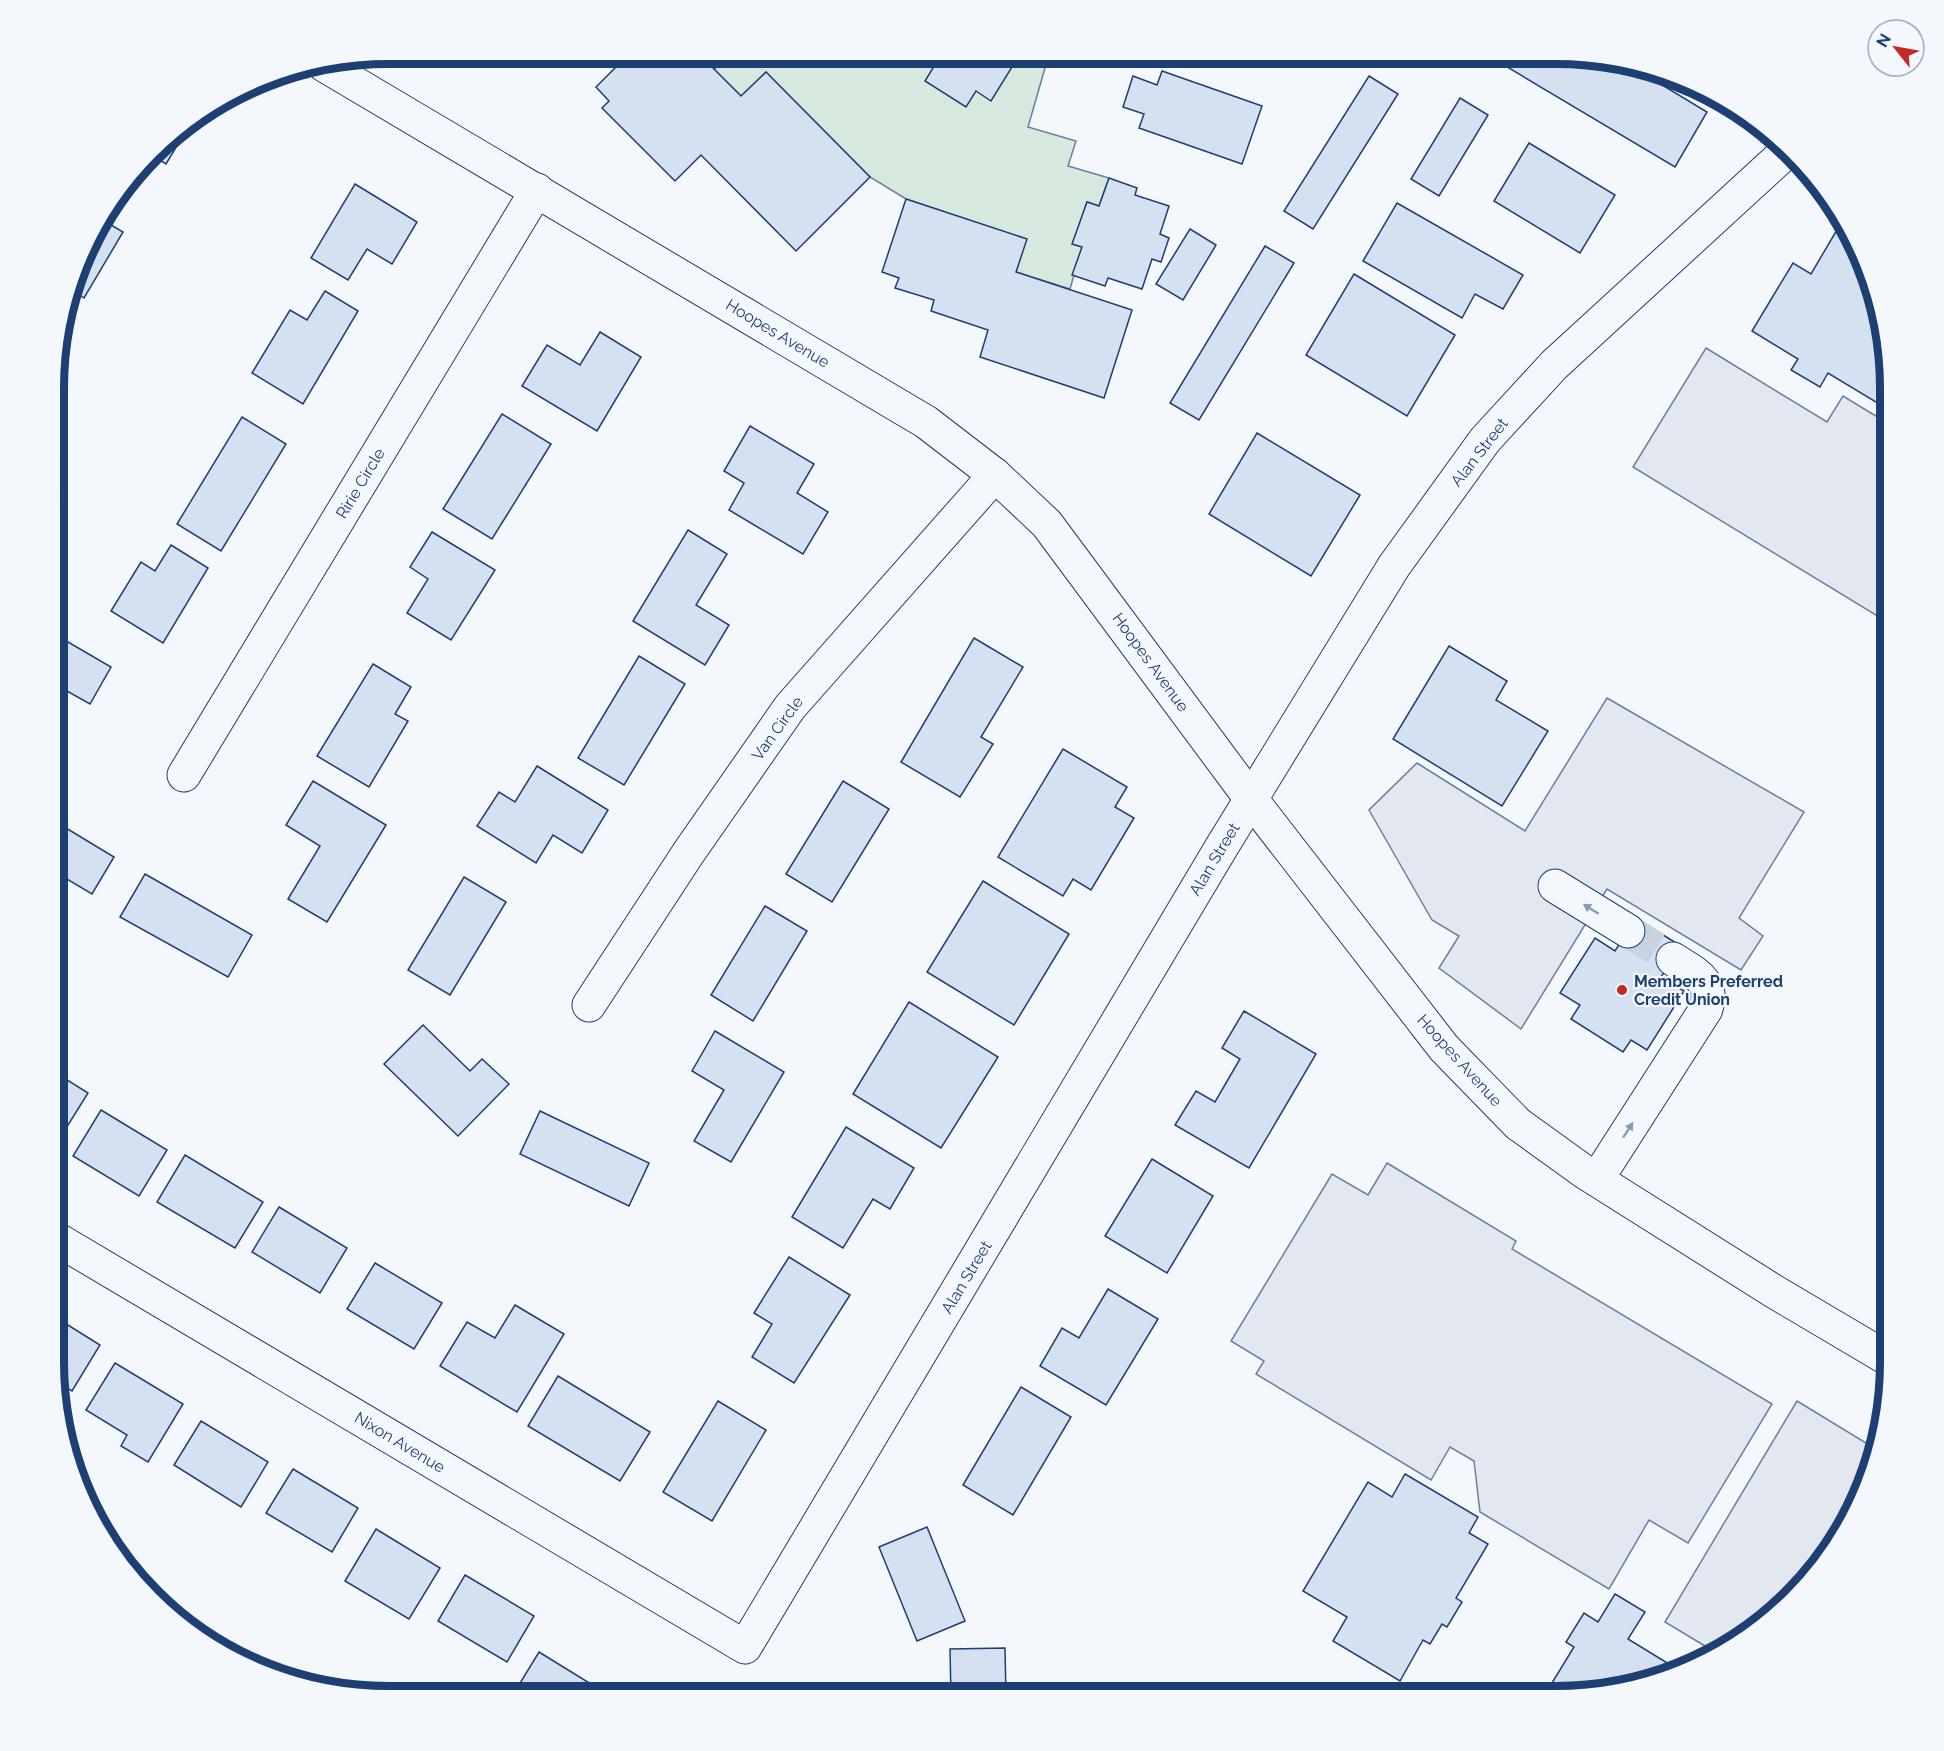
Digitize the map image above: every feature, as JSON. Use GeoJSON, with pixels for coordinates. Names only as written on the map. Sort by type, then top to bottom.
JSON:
{"type":"FeatureCollection","features":[{"type":"Feature","properties":{"kind":"street","name":"Hoopes Avenue"},"geometry":{"type":"LineString","coordinates":[[332,70],[926,422],[995,474],[1058,538],[1251,799],[1444,1048],[1518,1124],[1597,1179],[1775,1292],[1880,1354]]}},
{"type":"Feature","properties":{"kind":"street","name":"Alan Street"},"geometry":{"type":"LineString","coordinates":[[745,1647],[1251,799],[1394,566],[1485,440],[1554,365],[1781,157]]}},
{"type":"Feature","properties":{"kind":"street","name":"Ririe Circle"},"geometry":{"type":"LineString","coordinates":[[184,775],[537,190]]}},
{"type":"Feature","properties":{"kind":"street","name":"Van Circle"},"geometry":{"type":"LineString","coordinates":[[589,1005],[689,852],[790,707],[995,474]]}},
{"type":"Feature","properties":{"kind":"street"},"geometry":{"type":"LineString","coordinates":[[1555,886],[1628,931]]}},
{"type":"Feature","properties":{"kind":"street"},"geometry":{"type":"LineString","coordinates":[[1597,1179],[1706,1009],[1710,996],[1707,984],[1673,959]]}},
{"type":"Feature","properties":{"kind":"street","name":"Nixon Avenue"},"geometry":{"type":"LineString","coordinates":[[64,1243],[745,1647]]}},
{"type":"Feature","properties":{"kind":"shaded area"},"geometry":{"type":"Polygon","coordinates":[[[720,64],[1046,64],[1028,127],[1076,141],[1068,166],[1109,178],[1099,206],[1087,202],[1073,244],[1082,247],[1070,289],[1016,272],[1026,239],[906,199],[870,177],[766,72],[741,96],[714,70],[720,64]]]}},
{"type":"Feature","properties":{"kind":"shaded area"},"geometry":{"type":"Polygon","coordinates":[[[1706,348],[1827,422],[1843,396],[1880,419],[1880,618],[1633,467],[1706,348]]]}},
{"type":"Feature","properties":{"kind":"shaded area"},"geometry":{"type":"Polygon","coordinates":[[[1607,698],[1804,812],[1739,918],[1763,936],[1741,970],[1607,889],[1521,1029],[1439,968],[1459,936],[1432,920],[1369,810],[1417,763],[1525,831],[1607,698]]]}},
{"type":"Feature","properties":{"kind":"shaded area"},"geometry":{"type":"Polygon","coordinates":[[[1387,1163],[1516,1241],[1512,1249],[1772,1404],[1688,1543],[1649,1520],[1609,1589],[1480,1512],[1474,1461],[1450,1447],[1431,1480],[1256,1374],[1264,1361],[1231,1341],[1332,1174],[1368,1195],[1387,1163]]]}},
{"type":"Feature","properties":{"kind":"shaded area"},"geometry":{"type":"Polygon","coordinates":[[[1797,1401],[1868,1444],[1855,1486],[1825,1542],[1799,1576],[1769,1606],[1735,1632],[1708,1648],[1665,1622],[1797,1401]]]}},
{"type":"Feature","properties":{"kind":"building"},"geometry":{"type":"Polygon","coordinates":[[[619,64],[709,64],[741,96],[766,72],[870,177],[796,251],[701,155],[675,181],[602,108],[609,101],[596,87],[619,64]]]}},
{"type":"Feature","properties":{"kind":"building"},"geometry":{"type":"Polygon","coordinates":[[[927,64],[1014,64],[991,101],[976,91],[966,107],[925,81],[933,68],[927,64]]]}},
{"type":"Feature","properties":{"kind":"building"},"geometry":{"type":"Polygon","coordinates":[[[1502,64],[1597,67],[1656,81],[1707,112],[1675,167],[1502,64]]]}},
{"type":"Feature","properties":{"kind":"building"},"geometry":{"type":"Polygon","coordinates":[[[1162,71],[1262,106],[1242,164],[1139,128],[1144,114],[1123,107],[1133,76],[1157,85],[1162,71]]]}},
{"type":"Feature","properties":{"kind":"building"},"geometry":{"type":"Polygon","coordinates":[[[1369,76],[1398,94],[1313,229],[1284,211],[1369,76]]]}},
{"type":"Feature","properties":{"kind":"building"},"geometry":{"type":"Polygon","coordinates":[[[1460,98],[1488,115],[1439,196],[1411,179],[1460,98]]]}},
{"type":"Feature","properties":{"kind":"building"},"geometry":{"type":"Polygon","coordinates":[[[180,141],[166,164],[160,160],[180,141]]]}},
{"type":"Feature","properties":{"kind":"building"},"geometry":{"type":"Polygon","coordinates":[[[1529,143],[1615,195],[1580,253],[1494,201],[1529,143]]]}},
{"type":"Feature","properties":{"kind":"building"},"geometry":{"type":"Polygon","coordinates":[[[1109,178],[1137,188],[1135,195],[1169,206],[1160,234],[1169,238],[1161,262],[1152,259],[1142,289],[1108,278],[1105,286],[1072,275],[1082,247],[1072,244],[1087,202],[1099,206],[1109,178]]]}},
{"type":"Feature","properties":{"kind":"building"},"geometry":{"type":"Polygon","coordinates":[[[355,184],[417,222],[392,264],[367,249],[348,280],[311,258],[355,184]]]}},
{"type":"Feature","properties":{"kind":"building"},"geometry":{"type":"Polygon","coordinates":[[[906,199],[1027,239],[1016,272],[1132,310],[1104,398],[980,357],[988,330],[931,311],[934,300],[895,288],[899,278],[882,272],[906,199]]]}},
{"type":"Feature","properties":{"kind":"building"},"geometry":{"type":"Polygon","coordinates":[[[1397,203],[1523,275],[1503,309],[1475,294],[1462,318],[1363,261],[1397,203]]]}},
{"type":"Feature","properties":{"kind":"building"},"geometry":{"type":"Polygon","coordinates":[[[110,224],[123,232],[84,298],[79,295],[82,285],[98,245],[110,224]]]}},
{"type":"Feature","properties":{"kind":"building"},"geometry":{"type":"Polygon","coordinates":[[[1190,229],[1216,245],[1183,300],[1156,284],[1190,229]]]}},
{"type":"Feature","properties":{"kind":"building"},"geometry":{"type":"Polygon","coordinates":[[[1837,229],[1855,265],[1868,305],[1877,347],[1880,405],[1828,373],[1820,387],[1791,370],[1798,359],[1752,331],[1793,263],[1811,274],[1837,229]]]}},
{"type":"Feature","properties":{"kind":"building"},"geometry":{"type":"Polygon","coordinates":[[[1265,246],[1294,263],[1199,420],[1170,403],[1265,246]]]}},
{"type":"Feature","properties":{"kind":"building"},"geometry":{"type":"Polygon","coordinates":[[[1354,274],[1455,335],[1407,416],[1306,355],[1354,274]]]}},
{"type":"Feature","properties":{"kind":"building"},"geometry":{"type":"Polygon","coordinates":[[[325,291],[358,311],[303,404],[252,373],[290,310],[307,320],[325,291]]]}},
{"type":"Feature","properties":{"kind":"building"},"geometry":{"type":"Polygon","coordinates":[[[600,332],[641,357],[597,431],[522,386],[547,345],[580,365],[600,332]]]}},
{"type":"Feature","properties":{"kind":"building"},"geometry":{"type":"Polygon","coordinates":[[[502,414],[551,444],[492,539],[443,509],[502,414]]]}},
{"type":"Feature","properties":{"kind":"building"},"geometry":{"type":"Polygon","coordinates":[[[242,417],[286,444],[221,551],[177,524],[242,417]]]}},
{"type":"Feature","properties":{"kind":"building"},"geometry":{"type":"Polygon","coordinates":[[[750,426],[814,464],[797,493],[828,512],[803,554],[729,510],[744,483],[724,471],[750,426]]]}},
{"type":"Feature","properties":{"kind":"building"},"geometry":{"type":"Polygon","coordinates":[[[1257,433],[1360,495],[1311,576],[1209,514],[1257,433]]]}},
{"type":"Feature","properties":{"kind":"building"},"geometry":{"type":"Polygon","coordinates":[[[688,530],[727,554],[696,605],[729,625],[705,665],[633,621],[688,530]]]}},
{"type":"Feature","properties":{"kind":"building"},"geometry":{"type":"Polygon","coordinates":[[[432,532],[495,570],[451,640],[407,613],[428,579],[410,567],[432,532]]]}},
{"type":"Feature","properties":{"kind":"building"},"geometry":{"type":"Polygon","coordinates":[[[171,545],[208,568],[163,643],[111,611],[141,562],[155,571],[171,545]]]}},
{"type":"Feature","properties":{"kind":"building"},"geometry":{"type":"Polygon","coordinates":[[[974,638],[1023,667],[981,737],[993,744],[960,797],[901,762],[974,638]]]}},
{"type":"Feature","properties":{"kind":"building"},"geometry":{"type":"Polygon","coordinates":[[[64,640],[111,667],[90,704],[67,691],[64,696],[64,640]]]}},
{"type":"Feature","properties":{"kind":"building"},"geometry":{"type":"Polygon","coordinates":[[[1449,646],[1507,681],[1496,700],[1548,731],[1502,806],[1393,739],[1449,646]]]}},
{"type":"Feature","properties":{"kind":"building"},"geometry":{"type":"Polygon","coordinates":[[[639,656],[685,684],[624,785],[578,758],[639,656]]]}},
{"type":"Feature","properties":{"kind":"building"},"geometry":{"type":"Polygon","coordinates":[[[373,664],[411,687],[395,714],[408,721],[369,787],[317,756],[373,664]]]}},
{"type":"Feature","properties":{"kind":"building"},"geometry":{"type":"Polygon","coordinates":[[[1063,749],[1127,787],[1115,807],[1134,818],[1091,890],[1073,879],[1063,896],[998,857],[1063,749]]]}},
{"type":"Feature","properties":{"kind":"building"},"geometry":{"type":"Polygon","coordinates":[[[537,766],[608,810],[582,853],[553,835],[536,863],[477,826],[499,792],[515,802],[537,766]]]}},
{"type":"Feature","properties":{"kind":"building"},"geometry":{"type":"Polygon","coordinates":[[[313,781],[386,825],[327,922],[288,899],[320,846],[286,825],[313,781]]]}},
{"type":"Feature","properties":{"kind":"building"},"geometry":{"type":"Polygon","coordinates":[[[843,781],[889,809],[832,902],[786,874],[843,781]]]}},
{"type":"Feature","properties":{"kind":"building"},"geometry":{"type":"Polygon","coordinates":[[[64,827],[114,857],[92,894],[64,877],[64,827]]]}},
{"type":"Feature","properties":{"kind":"building"},"geometry":{"type":"Polygon","coordinates":[[[145,874],[252,935],[228,977],[120,917],[145,874]]]}},
{"type":"Feature","properties":{"kind":"building"},"geometry":{"type":"Polygon","coordinates":[[[464,877],[506,902],[450,995],[408,970],[464,877]]]}},
{"type":"Feature","properties":{"kind":"building"},"geometry":{"type":"Polygon","coordinates":[[[983,881],[1069,934],[1014,1025],[927,972],[983,881]]]}},
{"type":"Feature","properties":{"kind":"building"},"geometry":{"type":"Polygon","coordinates":[[[765,906],[807,931],[753,1021],[711,995],[765,906]]]}},
{"type":"Feature","properties":{"kind":"building"},"geometry":{"type":"Polygon","coordinates":[[[1636,918],[1681,946],[1661,977],[1684,991],[1647,1050],[1631,1040],[1623,1052],[1571,1019],[1580,1005],[1560,993],[1595,938],[1615,951],[1636,918]]]}},
{"type":"Feature","properties":{"kind":"building"},"geometry":{"type":"Polygon","coordinates":[[[909,1002],[998,1057],[941,1148],[853,1094],[909,1002]]]}},
{"type":"Feature","properties":{"kind":"building"},"geometry":{"type":"Polygon","coordinates":[[[1244,1011],[1316,1054],[1249,1168],[1175,1125],[1196,1091],[1215,1102],[1240,1059],[1222,1048],[1244,1011]]]}},
{"type":"Feature","properties":{"kind":"building"},"geometry":{"type":"Polygon","coordinates":[[[423,1025],[470,1071],[482,1059],[509,1084],[458,1136],[384,1064],[423,1025]]]}},
{"type":"Feature","properties":{"kind":"building"},"geometry":{"type":"Polygon","coordinates":[[[715,1031],[784,1072],[731,1162],[694,1141],[724,1090],[692,1071],[715,1031]]]}},
{"type":"Feature","properties":{"kind":"building"},"geometry":{"type":"Polygon","coordinates":[[[64,1078],[88,1093],[64,1132],[64,1078]]]}},
{"type":"Feature","properties":{"kind":"building"},"geometry":{"type":"Polygon","coordinates":[[[101,1110],[167,1150],[139,1196],[73,1156],[101,1110]]]}},
{"type":"Feature","properties":{"kind":"building"},"geometry":{"type":"Polygon","coordinates":[[[540,1111],[649,1163],[629,1206],[520,1154],[540,1111]]]}},
{"type":"Feature","properties":{"kind":"building"},"geometry":{"type":"Polygon","coordinates":[[[846,1127],[914,1168],[890,1209],[873,1199],[843,1248],[792,1217],[846,1127]]]}},
{"type":"Feature","properties":{"kind":"building"},"geometry":{"type":"Polygon","coordinates":[[[185,1155],[263,1202],[235,1248],[157,1202],[185,1155]]]}},
{"type":"Feature","properties":{"kind":"building"},"geometry":{"type":"Polygon","coordinates":[[[1152,1159],[1213,1196],[1167,1273],[1105,1236],[1152,1159]]]}},
{"type":"Feature","properties":{"kind":"building"},"geometry":{"type":"Polygon","coordinates":[[[279,1207],[347,1248],[320,1293],[252,1252],[279,1207]]]}},
{"type":"Feature","properties":{"kind":"building"},"geometry":{"type":"Polygon","coordinates":[[[789,1257],[850,1295],[794,1383],[752,1357],[772,1324],[754,1313],[789,1257]]]}},
{"type":"Feature","properties":{"kind":"building"},"geometry":{"type":"Polygon","coordinates":[[[375,1263],[442,1303],[414,1349],[347,1309],[375,1263]]]}},
{"type":"Feature","properties":{"kind":"building"},"geometry":{"type":"Polygon","coordinates":[[[1108,1289],[1158,1319],[1106,1405],[1040,1366],[1062,1328],[1079,1338],[1108,1289]]]}},
{"type":"Feature","properties":{"kind":"building"},"geometry":{"type":"Polygon","coordinates":[[[515,1305],[564,1334],[517,1412],[440,1366],[467,1322],[495,1338],[515,1305]]]}},
{"type":"Feature","properties":{"kind":"building"},"geometry":{"type":"Polygon","coordinates":[[[64,1323],[100,1345],[72,1391],[65,1387],[64,1323]]]}},
{"type":"Feature","properties":{"kind":"building"},"geometry":{"type":"Polygon","coordinates":[[[115,1363],[183,1404],[148,1462],[121,1446],[127,1435],[86,1410],[115,1363]]]}},
{"type":"Feature","properties":{"kind":"building"},"geometry":{"type":"Polygon","coordinates":[[[558,1376],[650,1432],[620,1481],[528,1426],[558,1376]]]}},
{"type":"Feature","properties":{"kind":"building"},"geometry":{"type":"Polygon","coordinates":[[[1021,1387],[1071,1417],[1013,1515],[963,1485],[1021,1387]]]}},
{"type":"Feature","properties":{"kind":"building"},"geometry":{"type":"Polygon","coordinates":[[[718,1401],[766,1430],[712,1521],[663,1492],[718,1401]]]}},
{"type":"Feature","properties":{"kind":"building"},"geometry":{"type":"Polygon","coordinates":[[[201,1421],[268,1462],[241,1507],[174,1465],[201,1421]]]}},
{"type":"Feature","properties":{"kind":"building"},"geometry":{"type":"Polygon","coordinates":[[[293,1469],[358,1508],[332,1552],[266,1513],[293,1469]]]}},
{"type":"Feature","properties":{"kind":"building"},"geometry":{"type":"Polygon","coordinates":[[[1405,1474],[1478,1517],[1469,1533],[1488,1544],[1456,1598],[1462,1602],[1447,1627],[1442,1624],[1430,1644],[1423,1640],[1400,1681],[1333,1641],[1347,1617],[1303,1591],[1368,1482],[1392,1497],[1405,1474]]]}},
{"type":"Feature","properties":{"kind":"building"},"geometry":{"type":"Polygon","coordinates":[[[927,1527],[965,1621],[917,1641],[879,1547],[927,1527]]]}},
{"type":"Feature","properties":{"kind":"building"},"geometry":{"type":"Polygon","coordinates":[[[376,1529],[440,1568],[409,1619],[345,1581],[376,1529]]]}},
{"type":"Feature","properties":{"kind":"building"},"geometry":{"type":"Polygon","coordinates":[[[465,1575],[534,1616],[507,1662],[438,1621],[465,1575]]]}},
{"type":"Feature","properties":{"kind":"building"},"geometry":{"type":"Polygon","coordinates":[[[1615,1594],[1645,1612],[1628,1639],[1671,1665],[1639,1675],[1597,1684],[1550,1686],[1574,1647],[1566,1642],[1584,1613],[1598,1622],[1615,1594]]]}},
{"type":"Feature","properties":{"kind":"building"},"geometry":{"type":"Polygon","coordinates":[[[1005,1648],[1006,1686],[951,1686],[950,1649],[1005,1648]]]}},
{"type":"Feature","properties":{"kind":"building"},"geometry":{"type":"Polygon","coordinates":[[[539,1652],[594,1686],[518,1686],[539,1652]]]}},
{"type":"Feature","properties":{"kind":"tunnel"},"geometry":{"type":"LineString","coordinates":[[1628,931],[1673,959]]}},
{"type":"Feature","properties":{"kind":"place","name":"Members Preferred Credit Union"},"geometry":{"type":"Point","coordinates":[1622,990]}}]}
